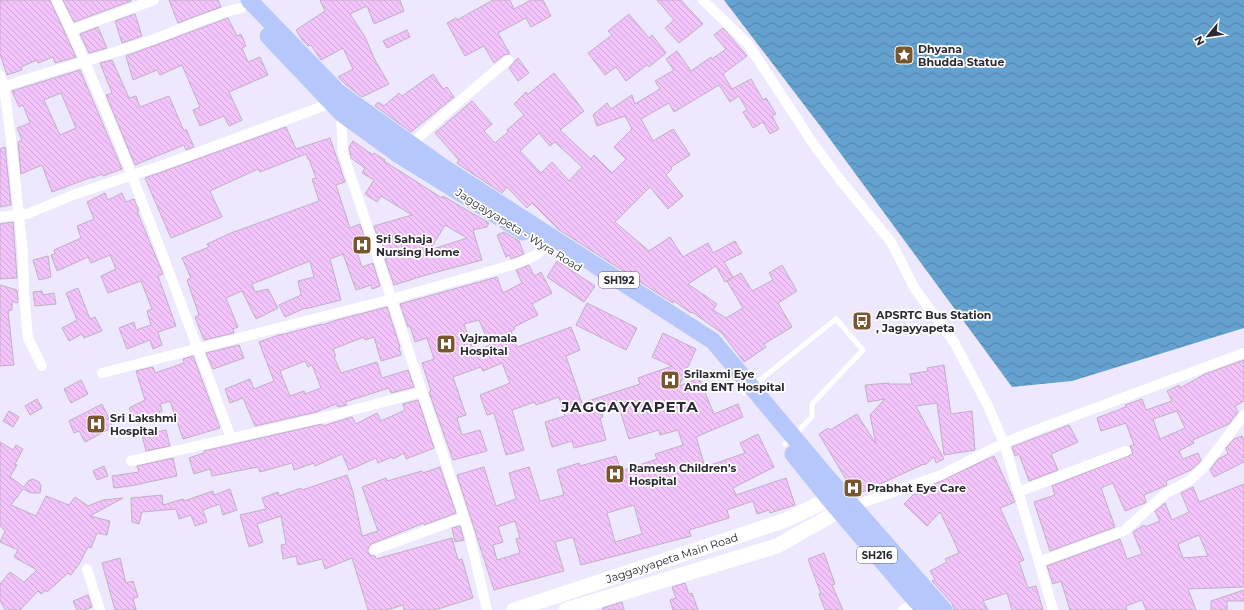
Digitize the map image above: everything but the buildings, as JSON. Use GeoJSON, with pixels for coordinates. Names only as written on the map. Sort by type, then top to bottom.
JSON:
{"type":"FeatureCollection","features":[{"type":"Feature","properties":{"kind":"main road","name":"Jaggayyapeta - Wyra Road"},"geometry":{"type":"LineString","coordinates":[[242,3],[336,108],[405,150],[546,247],[711,351],[748,390],[840,505]]}},
{"type":"Feature","properties":{"kind":"main road","name":"SH192"},"geometry":{"type":"LineString","coordinates":[[242,3],[338,92],[405,150],[440,165],[713,341],[748,390]]}},
{"type":"Feature","properties":{"kind":"main road","name":"SH192"},"geometry":{"type":"LineString","coordinates":[[789,440],[840,505],[944,610]]}},
{"type":"Feature","properties":{"kind":"main road","name":"SH216"},"geometry":{"type":"LineString","coordinates":[[840,505],[915,607]]}},
{"type":"Feature","properties":{"kind":"main road","name":"Jaggayyapeta Main Road"},"geometry":{"type":"LineString","coordinates":[[514,610],[786,520],[840,505]]}},
{"type":"Feature","properties":{"kind":"main road"},"geometry":{"type":"LineString","coordinates":[[566,610],[777,546],[840,505]]}},
{"type":"Feature","properties":{"kind":"street"},"geometry":{"type":"LineString","coordinates":[[56,0],[72,30],[132,175],[231,438]]}},
{"type":"Feature","properties":{"kind":"street"},"geometry":{"type":"LineString","coordinates":[[72,30],[154,0]]}},
{"type":"Feature","properties":{"kind":"street"},"geometry":{"type":"LineString","coordinates":[[703,0],[748,44],[814,145],[891,242],[915,289],[954,342],[988,406],[1004,442],[1053,610]]}},
{"type":"Feature","properties":{"kind":"street"},"geometry":{"type":"LineString","coordinates":[[2,88],[166,35],[242,3]]}},
{"type":"Feature","properties":{"kind":"street"},"geometry":{"type":"LineString","coordinates":[[405,150],[448,110],[508,60]]}},
{"type":"Feature","properties":{"kind":"street"},"geometry":{"type":"LineString","coordinates":[[0,75],[11,139],[23,254],[24,294],[28,338],[42,366]]}},
{"type":"Feature","properties":{"kind":"street"},"geometry":{"type":"LineString","coordinates":[[0,217],[27,214],[73,195],[336,108],[344,153],[464,517],[487,610]]}},
{"type":"Feature","properties":{"kind":"street"},"geometry":{"type":"LineString","coordinates":[[102,373],[392,299],[519,263],[536,255],[546,247]]}},
{"type":"Feature","properties":{"kind":"street"},"geometry":{"type":"LineString","coordinates":[[840,505],[941,475],[1004,442],[1244,353]]}},
{"type":"Feature","properties":{"kind":"street"},"geometry":{"type":"LineString","coordinates":[[131,461],[330,416],[422,392]]}},
{"type":"Feature","properties":{"kind":"street"},"geometry":{"type":"LineString","coordinates":[[1039,562],[1124,531],[1166,493],[1189,481],[1204,467],[1244,415]]}},
{"type":"Feature","properties":{"kind":"street"},"geometry":{"type":"LineString","coordinates":[[1018,492],[1126,451]]}},
{"type":"Feature","properties":{"kind":"street"},"geometry":{"type":"LineString","coordinates":[[374,550],[464,517]]}},
{"type":"Feature","properties":{"kind":"street"},"geometry":{"type":"LineString","coordinates":[[86,569],[100,610]]}},
{"type":"Feature","properties":{"kind":"lane"},"geometry":{"type":"LineString","coordinates":[[748,390],[836,319],[863,350],[812,404],[812,417],[789,440]]}},
{"type":"Feature","properties":{"kind":"water"},"geometry":{"type":"Polygon","coordinates":[[[724,0],[1244,0],[1244,328],[1072,381],[1012,387],[824,131],[724,0]]]}},
{"type":"Feature","properties":{"kind":"place","name":"Dhyana Bhudda Statue"},"geometry":{"type":"Point","coordinates":[904,55]}},
{"type":"Feature","properties":{"kind":"place","name":"Sri Sahaja Nursing Home"},"geometry":{"type":"Point","coordinates":[362,245]}},
{"type":"Feature","properties":{"kind":"place","name":"APSRTC Bus Station , Jagayyapeta"},"geometry":{"type":"Point","coordinates":[862,321]}},
{"type":"Feature","properties":{"kind":"place","name":"Vajramala Hospital"},"geometry":{"type":"Point","coordinates":[446,344]}},
{"type":"Feature","properties":{"kind":"place","name":"Srilaxmi Eye And ENT Hospital"},"geometry":{"type":"Point","coordinates":[670,380]}},
{"type":"Feature","properties":{"kind":"place","name":"Sri Lakshmi Hospital"},"geometry":{"type":"Point","coordinates":[96,424]}},
{"type":"Feature","properties":{"kind":"place","name":"Ramesh Children's Hospital"},"geometry":{"type":"Point","coordinates":[615,474]}},
{"type":"Feature","properties":{"kind":"place","name":"Prabhat Eye Care"},"geometry":{"type":"Point","coordinates":[853,488]}},
{"type":"Feature","properties":{"kind":"district","name":"JAGGAYYAPETA"},"geometry":{"type":"Point","coordinates":[630,407]}}]}
